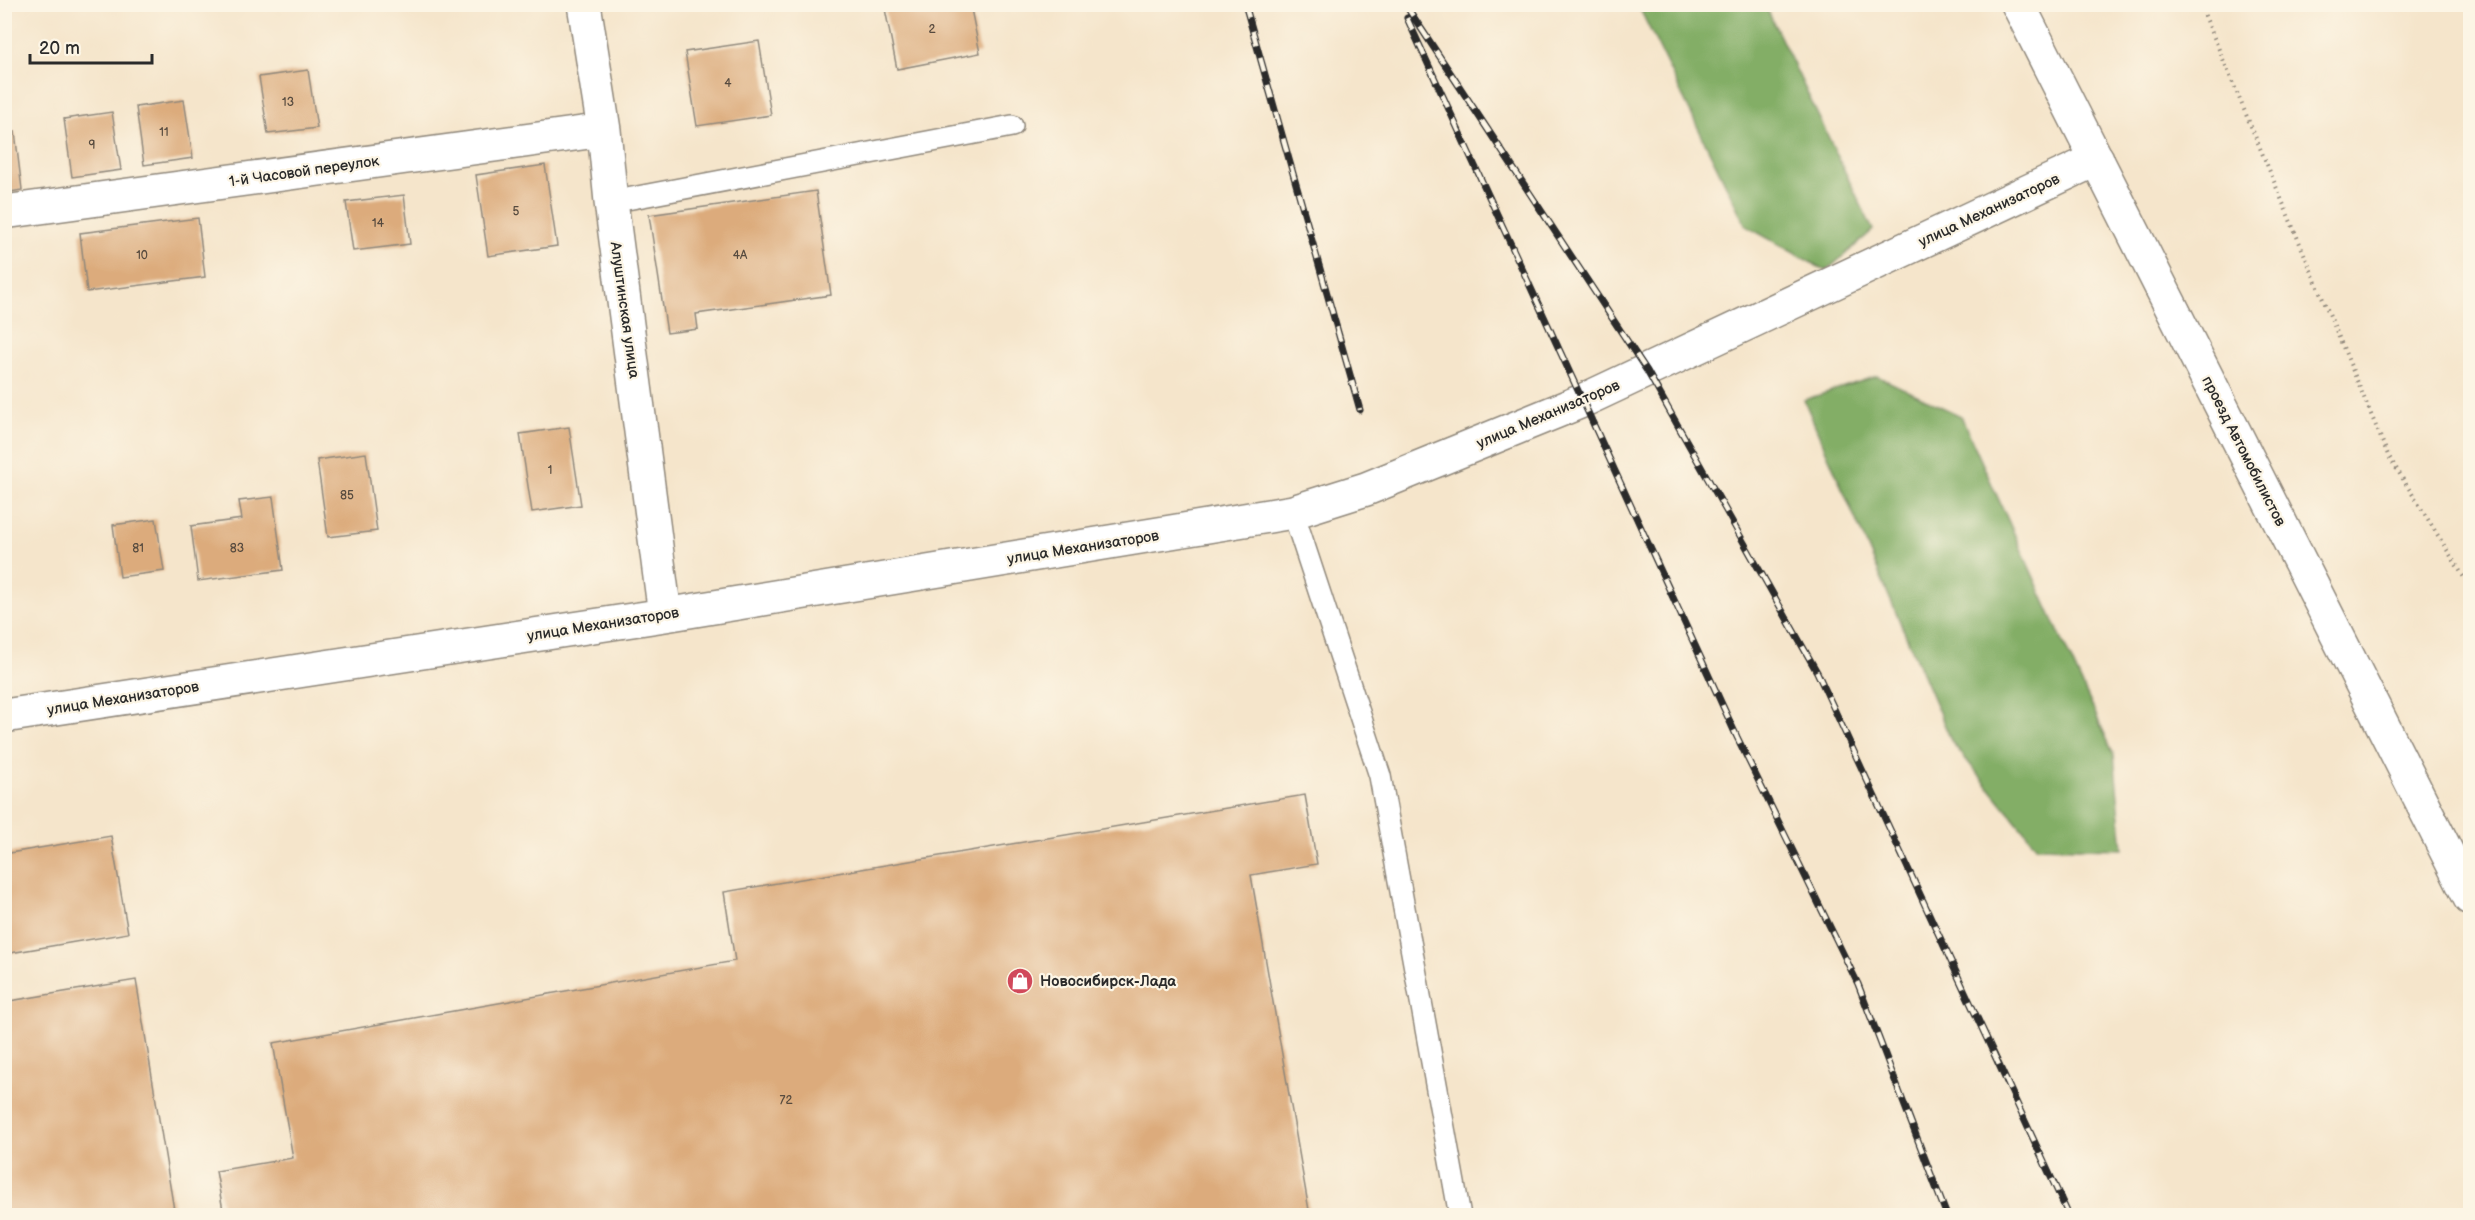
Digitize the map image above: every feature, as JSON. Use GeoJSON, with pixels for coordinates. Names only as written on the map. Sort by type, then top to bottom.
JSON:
{"type":"FeatureCollection","features":[{"type":"Feature","properties":{"kind":"street","name":"Алуштинская улица"},"geometry":{"type":"LineString","coordinates":[[584,4],[604,130],[611,202],[665,615]]}},
{"type":"Feature","properties":{"kind":"street","name":"проезд Автомобилистов"},"geometry":{"type":"LineString","coordinates":[[2018,4],[2470,898]]}},
{"type":"Feature","properties":{"kind":"street","name":"1-й Часовой переулок"},"geometry":{"type":"LineString","coordinates":[[4,212],[604,130]]}},
{"type":"Feature","properties":{"kind":"street","name":"улица Механизаторов"},"geometry":{"type":"LineString","coordinates":[[4,716],[665,615],[1293,512],[1366,489],[1582,401],[2097,159]]}},
{"type":"Feature","properties":{"kind":"lane"},"geometry":{"type":"LineString","coordinates":[[611,202],[1012,126]]}},
{"type":"Feature","properties":{"kind":"lane"},"geometry":{"type":"LineString","coordinates":[[1293,512],[1380,776],[1460,1215]]}},
{"type":"Feature","properties":{"kind":"path"},"geometry":{"type":"LineString","coordinates":[[2200,4],[2388,454],[2470,587]]}},
{"type":"Feature","properties":{"kind":"green space"},"geometry":{"type":"Polygon","coordinates":[[[1638,5],[1765,5],[1873,230],[1826,271],[1746,226],[1638,5]]]}},
{"type":"Feature","properties":{"kind":"green space"},"geometry":{"type":"Polygon","coordinates":[[[1877,376],[1961,416],[2114,755],[2123,849],[2037,847],[1952,742],[1804,400],[1877,376]]]}},
{"type":"Feature","properties":{"kind":"building"},"geometry":{"type":"Polygon","coordinates":[[[884,4],[970,4],[980,53],[897,69],[884,4]]]}},
{"type":"Feature","properties":{"kind":"building"},"geometry":{"type":"Polygon","coordinates":[[[759,41],[771,115],[697,126],[685,52],[759,41]]]}},
{"type":"Feature","properties":{"kind":"building"},"geometry":{"type":"Polygon","coordinates":[[[308,70],[317,128],[268,134],[259,77],[308,70]]]}},
{"type":"Feature","properties":{"kind":"building"},"geometry":{"type":"Polygon","coordinates":[[[184,100],[193,158],[144,165],[136,107],[184,100]]]}},
{"type":"Feature","properties":{"kind":"building"},"geometry":{"type":"Polygon","coordinates":[[[112,112],[121,170],[72,177],[64,119],[112,112]]]}},
{"type":"Feature","properties":{"kind":"building"},"geometry":{"type":"Polygon","coordinates":[[[15,132],[22,190],[4,193],[4,134],[15,132]]]}},
{"type":"Feature","properties":{"kind":"building"},"geometry":{"type":"Polygon","coordinates":[[[545,165],[557,246],[488,256],[476,175],[545,165]]]}},
{"type":"Feature","properties":{"kind":"building"},"geometry":{"type":"Polygon","coordinates":[[[816,191],[831,295],[696,314],[698,329],[667,333],[649,215],[816,191]]]}},
{"type":"Feature","properties":{"kind":"building"},"geometry":{"type":"Polygon","coordinates":[[[404,195],[410,244],[353,251],[346,202],[404,195]]]}},
{"type":"Feature","properties":{"kind":"building"},"geometry":{"type":"Polygon","coordinates":[[[198,218],[205,277],[87,292],[80,233],[198,218]]]}},
{"type":"Feature","properties":{"kind":"building"},"geometry":{"type":"Polygon","coordinates":[[[4,258],[10,290],[4,291],[4,258]]]}},
{"type":"Feature","properties":{"kind":"building"},"geometry":{"type":"Polygon","coordinates":[[[569,427],[581,505],[532,512],[520,434],[569,427]]]}},
{"type":"Feature","properties":{"kind":"building"},"geometry":{"type":"Polygon","coordinates":[[[366,453],[377,531],[328,537],[317,460],[366,453]]]}},
{"type":"Feature","properties":{"kind":"building"},"geometry":{"type":"Polygon","coordinates":[[[273,497],[283,570],[198,581],[191,526],[242,519],[239,501],[273,497]]]}},
{"type":"Feature","properties":{"kind":"building"},"geometry":{"type":"Polygon","coordinates":[[[156,519],[164,571],[120,577],[113,525],[156,519]]]}},
{"type":"Feature","properties":{"kind":"building"},"geometry":{"type":"Polygon","coordinates":[[[1305,795],[1317,864],[1251,875],[1310,1216],[224,1216],[216,1171],[293,1158],[273,1043],[735,961],[724,892],[1305,795]]]}},
{"type":"Feature","properties":{"kind":"building"},"geometry":{"type":"Polygon","coordinates":[[[111,836],[128,933],[4,954],[4,854],[111,836]]]}},
{"type":"Feature","properties":{"kind":"building"},"geometry":{"type":"Polygon","coordinates":[[[136,980],[175,1216],[4,1216],[4,1002],[136,980]]]}},
{"type":"Feature","properties":{"kind":"railway"},"geometry":{"type":"LineString","coordinates":[[1245,4],[1360,410]]}},
{"type":"Feature","properties":{"kind":"railway"},"geometry":{"type":"LineString","coordinates":[[1405,4],[1647,371],[1817,672],[2069,1216]]}},
{"type":"Feature","properties":{"kind":"railway"},"geometry":{"type":"LineString","coordinates":[[1407,18],[1737,737],[1858,984],[1947,1216]]}},
{"type":"Feature","properties":{"kind":"place","name":"Новосибирск-Лада"},"geometry":{"type":"Point","coordinates":[1020,981]}}]}
